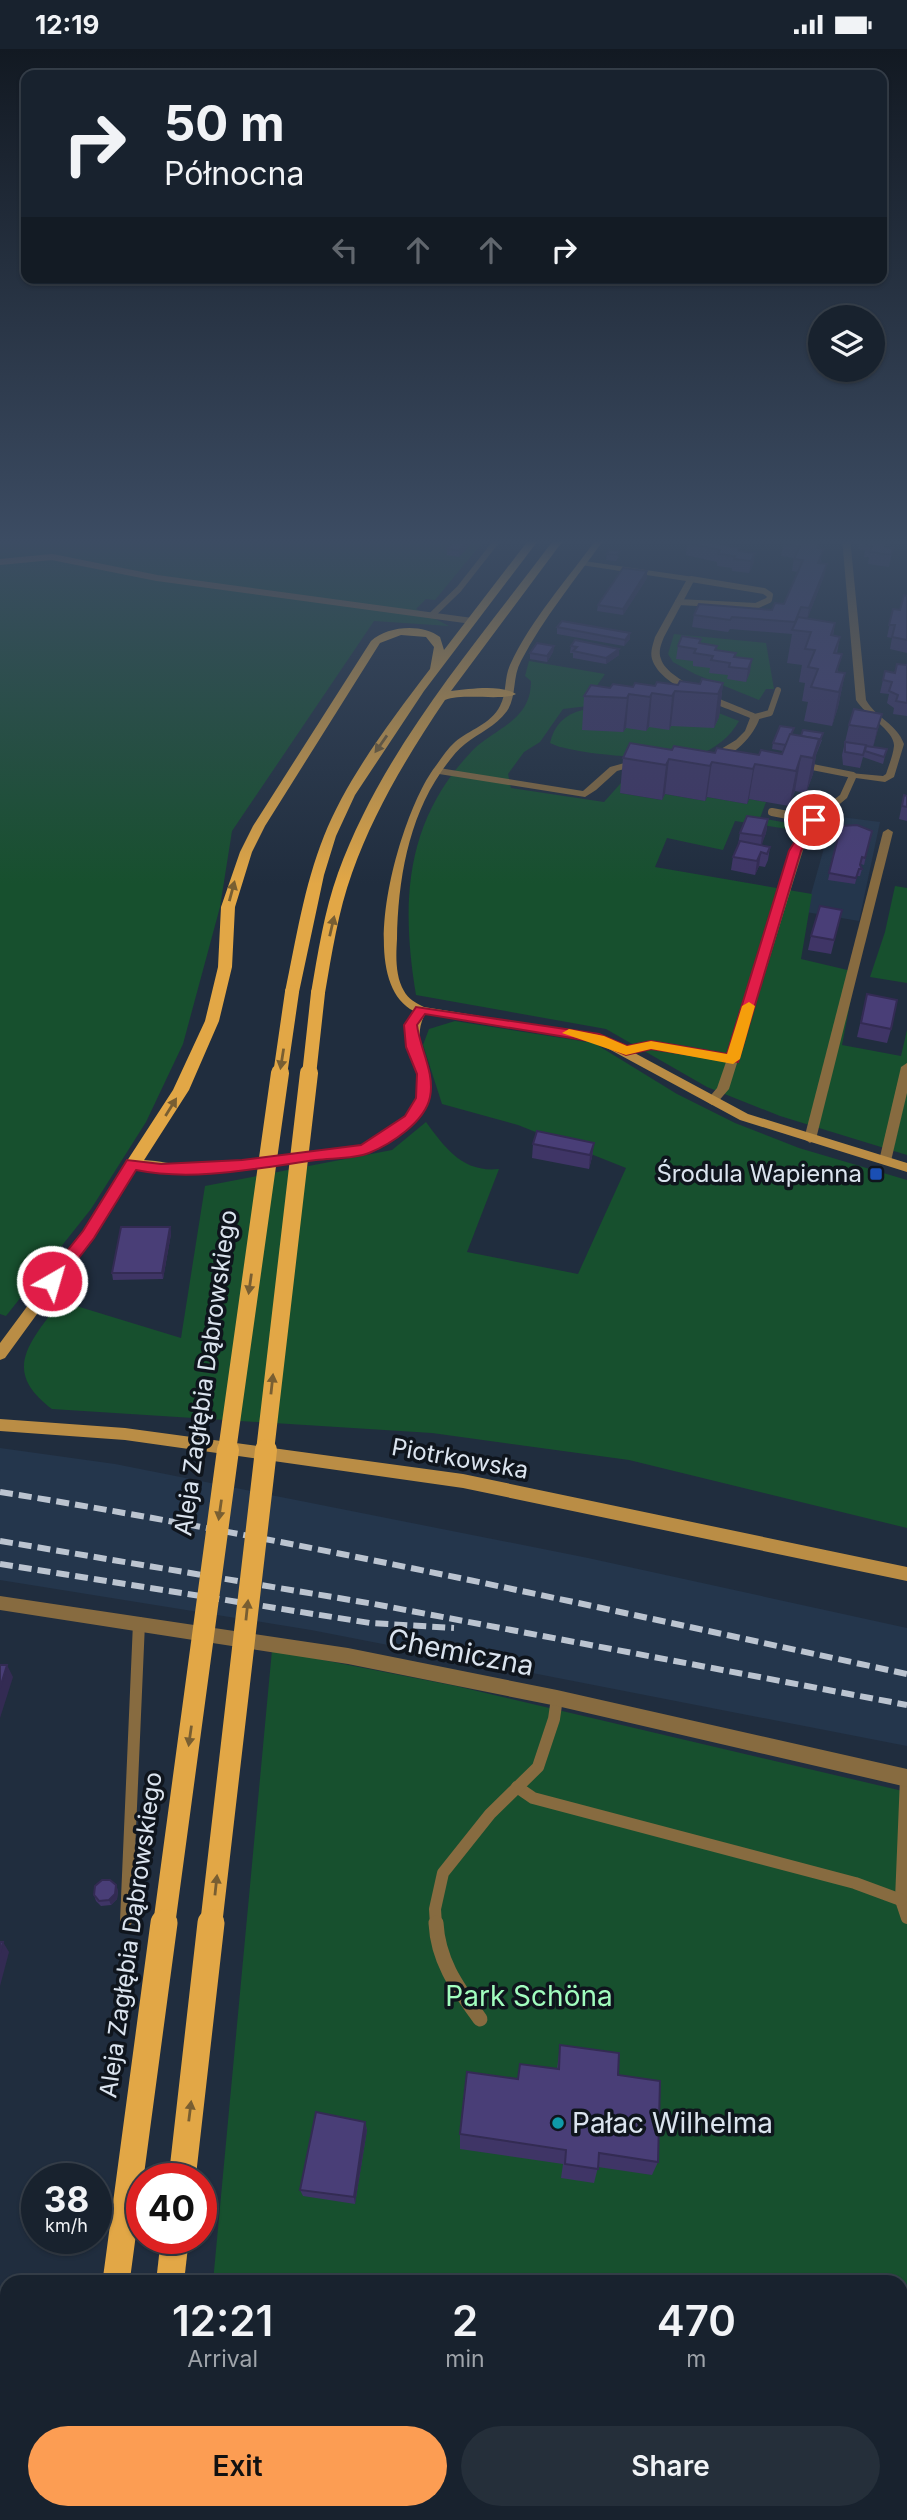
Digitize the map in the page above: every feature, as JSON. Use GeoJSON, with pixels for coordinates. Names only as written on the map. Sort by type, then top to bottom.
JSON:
{"type":"FeatureCollection","features":[{"type":"Feature","properties":{"kind":"main road"},"geometry":{"type":"LineString","coordinates":[[133,1164],[181,1090],[212,1021],[225,967],[228,907],[237,873],[259,826],[368,653]]}},
{"type":"Feature","properties":{"kind":"main road"},"geometry":{"type":"LineString","coordinates":[[435,669],[438,653]]}},
{"type":"Feature","properties":{"kind":"main road","name":"Aleja Zagłębia Dąbrowskiego"},"geometry":{"type":"LineString","coordinates":[[117,2275],[260,1208],[292,992],[307,912],[330,836],[373,756],[447,653]]}},
{"type":"Feature","properties":{"kind":"main road"},"geometry":{"type":"LineString","coordinates":[[184,2163],[318,993],[337,902],[355,847],[402,756],[475,653]]}},
{"type":"Feature","properties":{"kind":"main road"},"geometry":{"type":"LineString","coordinates":[[444,695],[472,692],[510,694]]}},
{"type":"Feature","properties":{"kind":"main road"},"geometry":{"type":"LineString","coordinates":[[171,2275],[173,2254]]}},
{"type":"Feature","properties":{"kind":"street"},"geometry":{"type":"LineString","coordinates":[[522,653],[514,665],[510,694],[503,710],[490,724],[453,750],[439,771],[404,843],[391,912],[392,971],[396,989],[409,1006],[421,1010],[599,1039],[756,1122],[907,1168]]}},
{"type":"Feature","properties":{"kind":"street"},"geometry":{"type":"LineString","coordinates":[[656,653],[658,663],[689,690],[755,717],[745,737],[734,750],[706,761]]}},
{"type":"Feature","properties":{"kind":"street"},"geometry":{"type":"LineString","coordinates":[[712,1101],[723,1089],[733,1059],[795,851],[814,820],[844,796],[853,775],[885,779],[891,775],[899,744],[891,729],[867,711],[861,699],[857,653]]}},
{"type":"Feature","properties":{"kind":"street"},"geometry":{"type":"LineString","coordinates":[[439,771],[585,794],[595,787],[609,769],[622,763],[653,762]]}},
{"type":"Feature","properties":{"kind":"street"},"geometry":{"type":"LineString","coordinates":[[810,1139],[888,832]]}},
{"type":"Feature","properties":{"kind":"street"},"geometry":{"type":"LineString","coordinates":[[0,1354],[88,1234],[133,1164],[161,1170],[242,1165],[364,1149],[410,1119],[423,1099],[424,1074],[413,1047],[411,1025],[421,1010]]}},
{"type":"Feature","properties":{"kind":"street"},"geometry":{"type":"LineString","coordinates":[[626,1051],[651,1045],[733,1059]]}},
{"type":"Feature","properties":{"kind":"street"},"geometry":{"type":"LineString","coordinates":[[885,1161],[907,1067]]}},
{"type":"Feature","properties":{"kind":"street","name":"Piotrkowska"},"geometry":{"type":"LineString","coordinates":[[0,1425],[125,1434],[463,1481],[907,1574]]}},
{"type":"Feature","properties":{"kind":"street","name":"Chemiczna"},"geometry":{"type":"LineString","coordinates":[[0,1603],[348,1655],[557,1698],[906,1778]]}},
{"type":"Feature","properties":{"kind":"lane"},"geometry":{"type":"LineString","coordinates":[[677,694],[689,690]]}},
{"type":"Feature","properties":{"kind":"lane"},"geometry":{"type":"LineString","coordinates":[[755,717],[770,713],[778,690]]}},
{"type":"Feature","properties":{"kind":"lane"},"geometry":{"type":"LineString","coordinates":[[790,762],[853,775]]}},
{"type":"Feature","properties":{"kind":"lane"},"geometry":{"type":"LineString","coordinates":[[772,812],[814,820]]}},
{"type":"Feature","properties":{"kind":"lane"},"geometry":{"type":"LineString","coordinates":[[126,1921],[139,1623]]}},
{"type":"Feature","properties":{"kind":"lane"},"geometry":{"type":"LineString","coordinates":[[480,2019],[449,1976],[437,1945],[435,1909],[443,1873],[491,1814],[538,1767],[554,1719],[557,1698]]}},
{"type":"Feature","properties":{"kind":"lane"},"geometry":{"type":"LineString","coordinates":[[906,1778],[906,1836],[901,1900],[907,1919]]}},
{"type":"Feature","properties":{"kind":"lane"},"geometry":{"type":"LineString","coordinates":[[517,1787],[533,1798],[855,1883],[901,1900]]}},
{"type":"Feature","properties":{"kind":"shaded area"},"geometry":{"type":"Polygon","coordinates":[[[833,816],[880,822],[859,921],[806,912],[833,816]]]}},
{"type":"Feature","properties":{"kind":"shaded area"},"geometry":{"type":"Polygon","coordinates":[[[0,1448],[115,1464],[588,1558],[907,1628],[907,1746],[311,1630],[0,1580],[0,1448]]]}},
{"type":"Feature","properties":{"kind":"green space"},"geometry":{"type":"Polygon","coordinates":[[[0,653],[352,653],[232,831],[220,907],[183,1044],[146,1122],[91,1209],[6,1316],[0,1314],[0,653]]]}},
{"type":"Feature","properties":{"kind":"green space"},"geometry":{"type":"Polygon","coordinates":[[[768,653],[774,689],[766,689],[759,700],[695,674],[673,662],[668,654],[768,653]]]}},
{"type":"Feature","properties":{"kind":"green space"},"geometry":{"type":"Polygon","coordinates":[[[529,661],[605,674],[596,687],[605,704],[563,709],[540,742],[524,752],[508,774],[511,788],[604,802],[629,774],[620,793],[661,800],[665,794],[705,801],[707,797],[747,804],[749,799],[766,802],[760,818],[798,825],[794,830],[735,821],[723,850],[667,838],[655,867],[812,894],[801,959],[856,972],[842,1045],[901,1056],[907,1030],[907,1155],[780,1116],[707,1087],[606,1029],[416,995],[411,961],[409,897],[420,835],[432,806],[449,778],[472,751],[510,723],[525,706],[531,681],[525,676],[529,661]]]}},
{"type":"Feature","properties":{"kind":"green space"},"geometry":{"type":"Polygon","coordinates":[[[583,710],[716,712],[739,721],[716,746],[697,755],[685,757],[600,754],[550,743],[561,721],[583,710]]]}},
{"type":"Feature","properties":{"kind":"green space"},"geometry":{"type":"Polygon","coordinates":[[[895,886],[907,888],[907,983],[870,977],[885,932],[895,886]]]}},
{"type":"Feature","properties":{"kind":"green space"},"geometry":{"type":"Polygon","coordinates":[[[455,1021],[594,1043],[677,1094],[735,1123],[799,1148],[907,1180],[907,1528],[629,1460],[432,1433],[52,1409],[36,1395],[27,1381],[24,1369],[26,1356],[39,1330],[60,1301],[181,1338],[205,1186],[392,1150],[426,1122],[440,1141],[465,1163],[486,1169],[499,1169],[467,1252],[578,1274],[626,1168],[518,1125],[442,1104],[423,1045],[429,1029],[455,1021]]]}},
{"type":"Feature","properties":{"kind":"green space","name":"Park Schöna"},"geometry":{"type":"Polygon","coordinates":[[[272,1650],[456,1686],[907,1792],[907,2275],[214,2275],[272,1650]]]}},
{"type":"Feature","properties":{"kind":"building"},"geometry":{"type":"Polygon","coordinates":[[[584,653],[613,653],[606,658],[584,653]]]}},
{"type":"Feature","properties":{"kind":"building"},"geometry":{"type":"Polygon","coordinates":[[[696,653],[736,653],[734,657],[752,659],[748,669],[729,667],[730,663],[711,660],[713,656],[696,653]]]}},
{"type":"Feature","properties":{"kind":"building"},"geometry":{"type":"Polygon","coordinates":[[[814,653],[842,654],[836,672],[845,673],[839,692],[811,687],[818,669],[808,667],[814,653]]]}},
{"type":"Feature","properties":{"kind":"building"},"geometry":{"type":"Polygon","coordinates":[[[897,664],[907,665],[907,703],[896,701],[898,695],[889,691],[892,682],[883,680],[885,671],[895,673],[897,664]]]}},
{"type":"Feature","properties":{"kind":"building"},"geometry":{"type":"Polygon","coordinates":[[[702,679],[723,683],[718,694],[675,691],[672,696],[652,693],[650,697],[629,694],[627,698],[584,696],[591,685],[610,688],[613,684],[633,687],[635,683],[655,686],[657,682],[678,685],[680,681],[700,684],[702,679]]]}},
{"type":"Feature","properties":{"kind":"building"},"geometry":{"type":"Polygon","coordinates":[[[854,709],[882,714],[877,729],[849,725],[854,709]]]}},
{"type":"Feature","properties":{"kind":"building"},"geometry":{"type":"Polygon","coordinates":[[[780,726],[794,728],[786,745],[773,743],[780,726]]]}},
{"type":"Feature","properties":{"kind":"building"},"geometry":{"type":"Polygon","coordinates":[[[803,730],[823,733],[817,748],[819,739],[801,736],[803,730]]]}},
{"type":"Feature","properties":{"kind":"building"},"geometry":{"type":"Polygon","coordinates":[[[790,734],[819,739],[813,758],[801,756],[796,771],[755,764],[753,769],[712,762],[710,766],[669,759],[666,765],[623,758],[630,743],[672,750],[674,746],[715,753],[717,748],[759,755],[761,750],[782,754],[790,734]]]}},
{"type":"Feature","properties":{"kind":"building"},"geometry":{"type":"Polygon","coordinates":[[[845,742],[866,745],[863,755],[845,752],[845,742]]]}},
{"type":"Feature","properties":{"kind":"building"},"geometry":{"type":"Polygon","coordinates":[[[866,746],[887,749],[884,757],[865,751],[866,746]]]}},
{"type":"Feature","properties":{"kind":"building"},"geometry":{"type":"Polygon","coordinates":[[[904,795],[907,796],[907,807],[902,806],[904,795]]]}},
{"type":"Feature","properties":{"kind":"building"},"geometry":{"type":"Polygon","coordinates":[[[747,816],[768,819],[762,836],[740,833],[747,816]]]}},
{"type":"Feature","properties":{"kind":"building"},"geometry":{"type":"Polygon","coordinates":[[[857,825],[872,831],[865,858],[862,857],[862,869],[859,869],[856,878],[829,873],[841,826],[857,825]]]}},
{"type":"Feature","properties":{"kind":"building"},"geometry":{"type":"Polygon","coordinates":[[[740,841],[770,847],[767,854],[761,852],[757,861],[733,857],[740,841]]]}},
{"type":"Feature","properties":{"kind":"building"},"geometry":{"type":"Polygon","coordinates":[[[820,906],[842,910],[834,940],[811,936],[820,906]]]}},
{"type":"Feature","properties":{"kind":"building"},"geometry":{"type":"Polygon","coordinates":[[[867,994],[897,1000],[891,1029],[861,1023],[867,994]]]}},
{"type":"Feature","properties":{"kind":"building"},"geometry":{"type":"Polygon","coordinates":[[[537,1131],[594,1143],[590,1155],[533,1144],[537,1131]]]}},
{"type":"Feature","properties":{"kind":"building"},"geometry":{"type":"Polygon","coordinates":[[[121,1227],[170,1227],[162,1273],[112,1273],[121,1227]]]}},
{"type":"Feature","properties":{"kind":"building"},"geometry":{"type":"Polygon","coordinates":[[[0,1665],[7,1665],[0,1688],[0,1665]]]}},
{"type":"Feature","properties":{"kind":"building"},"geometry":{"type":"Polygon","coordinates":[[[102,1880],[110,1880],[116,1885],[115,1894],[109,1900],[99,1901],[94,1895],[95,1886],[102,1880]]]}},
{"type":"Feature","properties":{"kind":"building","name":"Pałac Wilhelma"},"geometry":{"type":"Polygon","coordinates":[[[560,2045],[619,2053],[618,2075],[660,2081],[658,2162],[599,2153],[598,2169],[565,2164],[566,2150],[460,2134],[467,2072],[518,2079],[520,2064],[559,2069],[560,2045]]]}},
{"type":"Feature","properties":{"kind":"building"},"geometry":{"type":"Polygon","coordinates":[[[316,2112],[365,2122],[354,2197],[300,2190],[316,2112]]]}},
{"type":"Feature","properties":{"kind":"railway"},"geometry":{"type":"LineString","coordinates":[[0,1492],[341,1554],[907,1674]]}},
{"type":"Feature","properties":{"kind":"railway"},"geometry":{"type":"LineString","coordinates":[[0,1541],[374,1604],[907,1705]]}},
{"type":"Feature","properties":{"kind":"railway"},"geometry":{"type":"LineString","coordinates":[[0,1564],[370,1623],[454,1628]]}},
{"type":"Feature","properties":{"kind":"slow traffic"},"geometry":{"type":"LineString","coordinates":[[569,1033],[599,1039],[626,1051],[651,1045],[733,1059],[749,1006]]}},
{"type":"Feature","properties":{"kind":"place","name":"Środula Wapienna"},"geometry":{"type":"Point","coordinates":[876,1174]}},
{"type":"Feature","properties":{"kind":"place","name":"Pałac Wilhelma"},"geometry":{"type":"Point","coordinates":[558,2123]}},
{"type":"Feature","properties":{"kind":"route"},"geometry":{"type":"LineString","coordinates":[[52,1281],[88,1234],[133,1164],[161,1170],[242,1165],[364,1149],[391,1134],[410,1119],[423,1099],[424,1074],[413,1047],[411,1025],[421,1010],[599,1039],[626,1051],[651,1045],[733,1059],[795,851],[814,820]]}}]}
